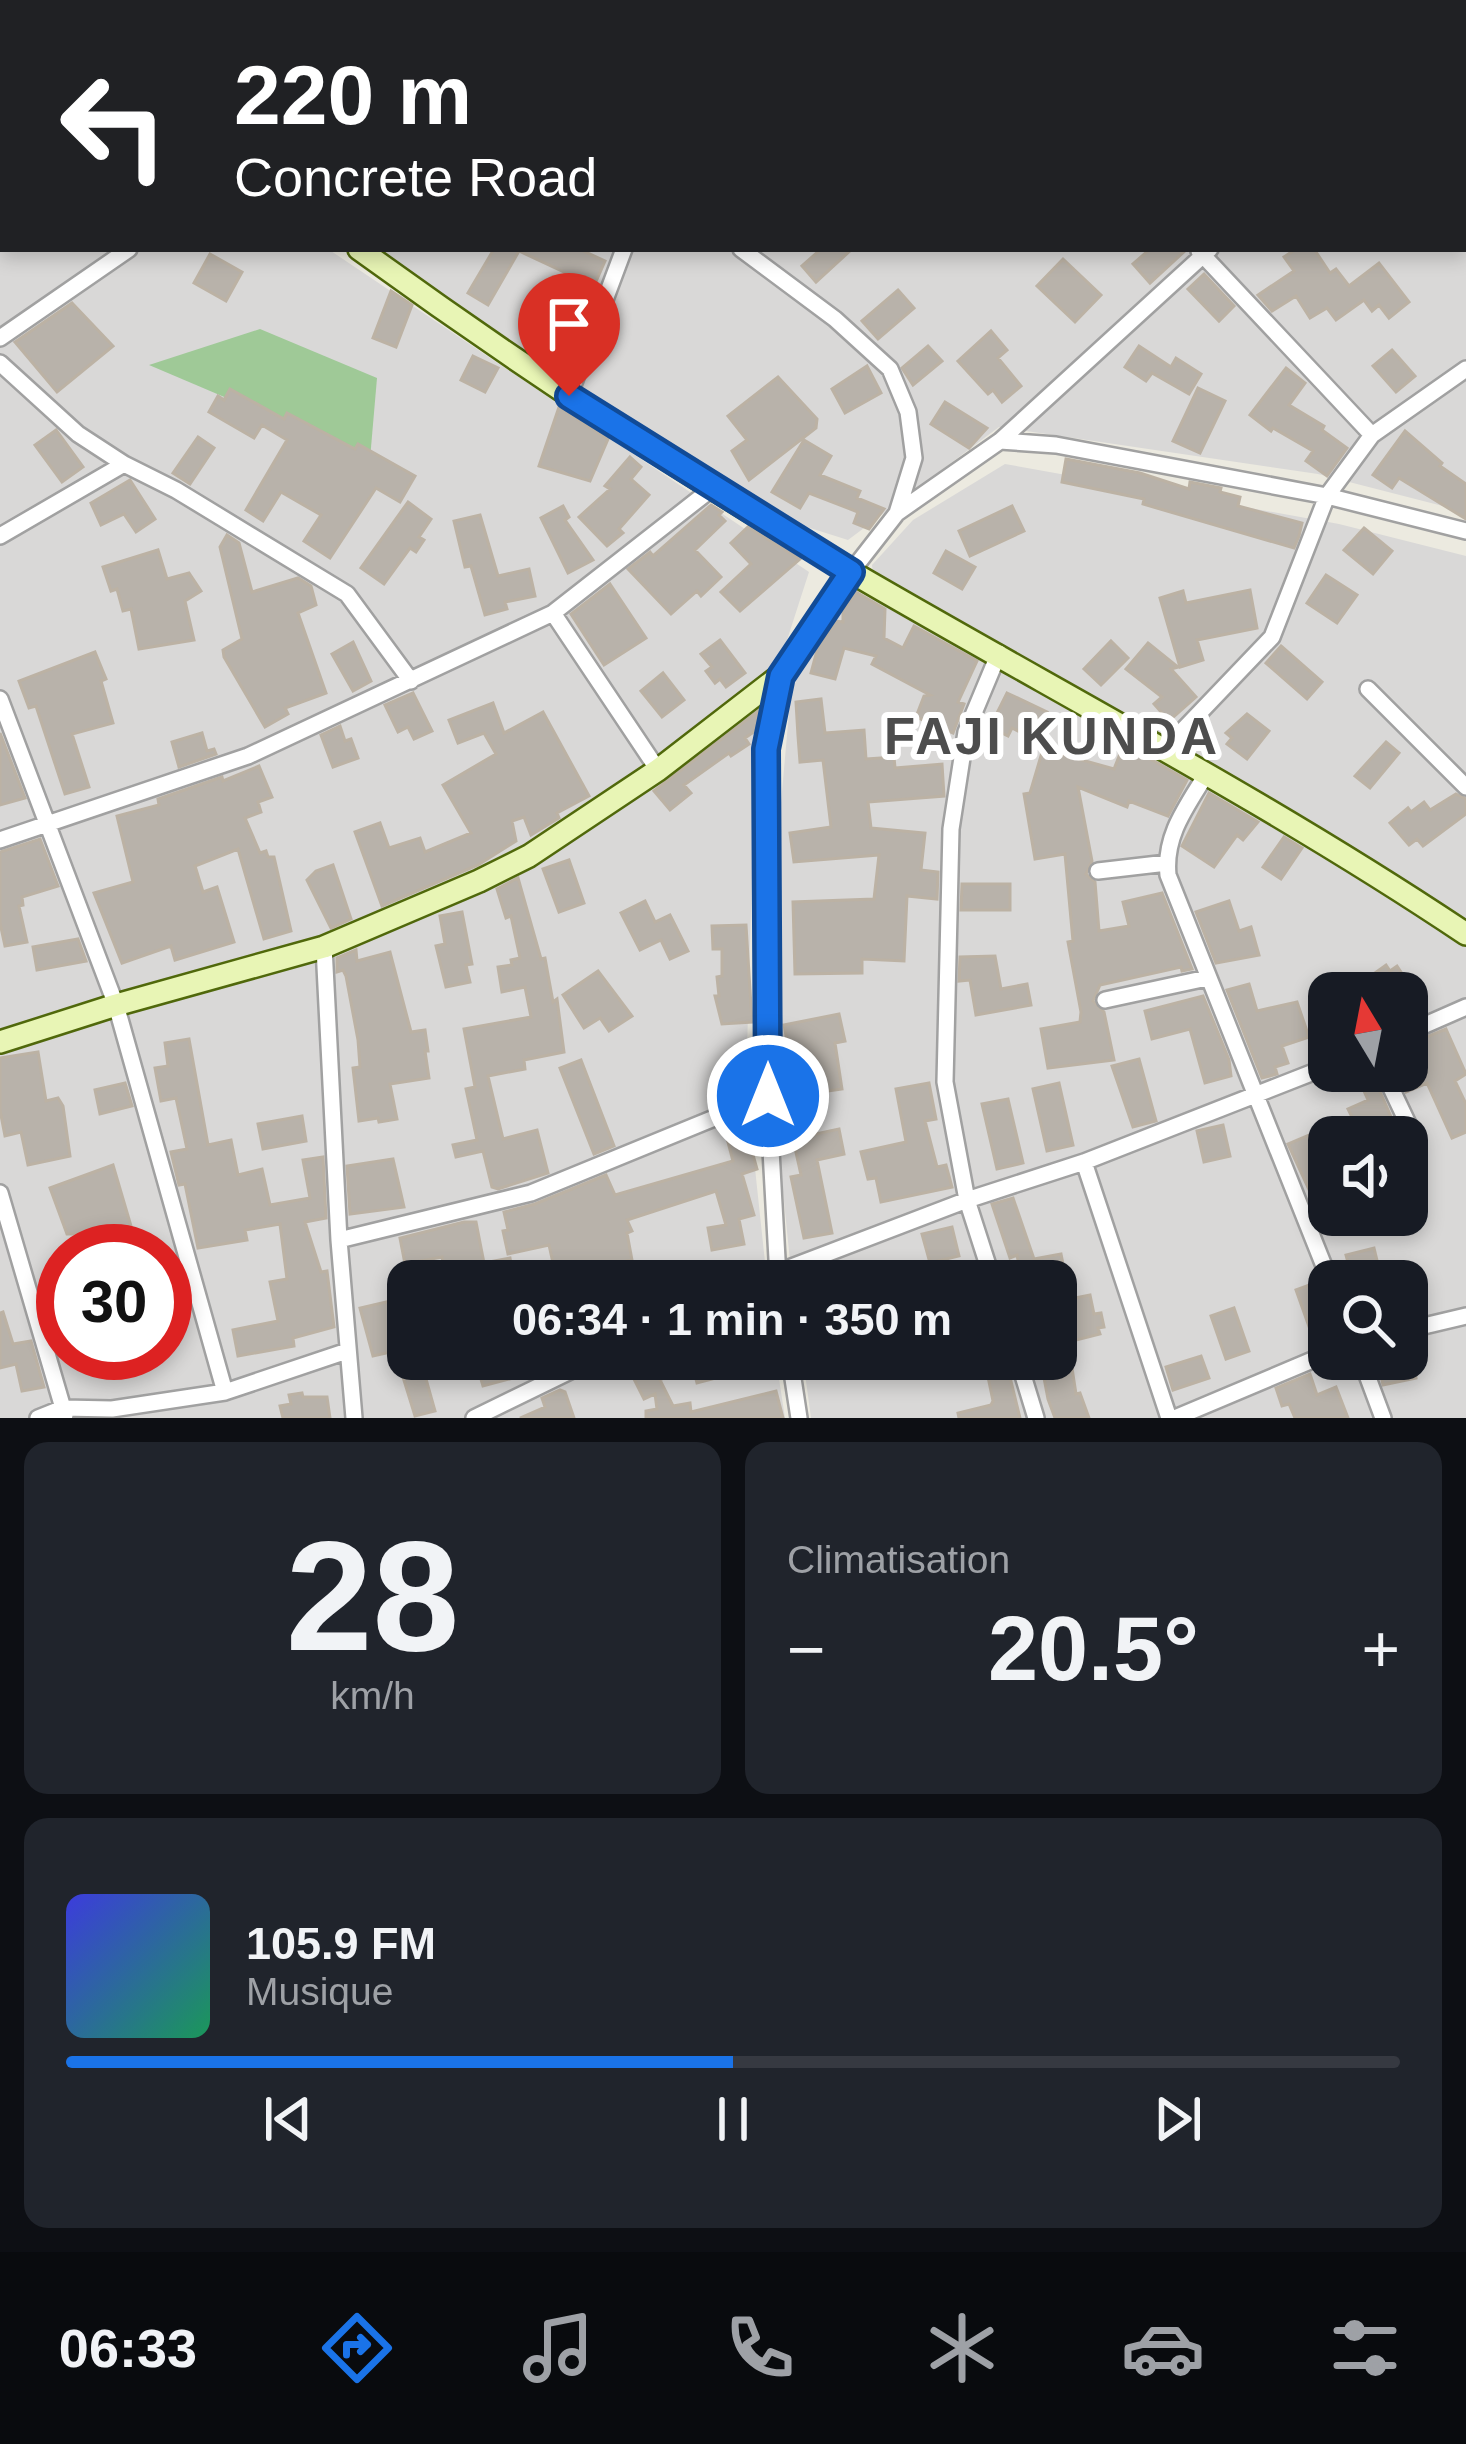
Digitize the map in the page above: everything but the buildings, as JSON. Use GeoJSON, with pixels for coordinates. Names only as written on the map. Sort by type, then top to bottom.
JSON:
{"type":"FeatureCollection","features":[{"type":"Feature","properties":{"kind":"street"},"geometry":{"type":"LineString","coordinates":[[0,338],[125,252]]}},
{"type":"Feature","properties":{"kind":"street"},"geometry":{"type":"LineString","coordinates":[[363,252],[514,362],[851,572],[1207,773],[1464,929]]}},
{"type":"Feature","properties":{"kind":"street"},"geometry":{"type":"LineString","coordinates":[[569,396],[623,252]]}},
{"type":"Feature","properties":{"kind":"street"},"geometry":{"type":"LineString","coordinates":[[745,252],[836,320],[890,369],[908,412],[914,458],[897,513]]}},
{"type":"Feature","properties":{"kind":"street"},"geometry":{"type":"LineString","coordinates":[[0,1042],[324,947],[529,856],[658,770],[781,676],[897,513],[1000,441],[1202,252]]}},
{"type":"Feature","properties":{"kind":"street"},"geometry":{"type":"LineString","coordinates":[[1204,252],[1372,435]]}},
{"type":"Feature","properties":{"kind":"street"},"geometry":{"type":"LineString","coordinates":[[0,363],[78,434],[347,594],[411,681]]}},
{"type":"Feature","properties":{"kind":"street"},"geometry":{"type":"LineString","coordinates":[[1164,750],[1272,637],[1327,496],[1372,435],[1466,369]]}},
{"type":"Feature","properties":{"kind":"street"},"geometry":{"type":"LineString","coordinates":[[1000,441],[1056,446],[1327,496],[1466,531]]}},
{"type":"Feature","properties":{"kind":"street"},"geometry":{"type":"LineString","coordinates":[[0,536],[124,464]]}},
{"type":"Feature","properties":{"kind":"street"},"geometry":{"type":"LineString","coordinates":[[0,840],[248,756],[553,613],[714,487]]}},
{"type":"Feature","properties":{"kind":"street"},"geometry":{"type":"LineString","coordinates":[[553,613],[658,770]]}},
{"type":"Feature","properties":{"kind":"street"},"geometry":{"type":"LineString","coordinates":[[987,1260],[968,1200],[944,1082],[951,829],[966,732],[999,653]]}},
{"type":"Feature","properties":{"kind":"street"},"geometry":{"type":"LineString","coordinates":[[777,1260],[768,1096],[766,749],[781,676]]}},
{"type":"Feature","properties":{"kind":"street"},"geometry":{"type":"LineString","coordinates":[[1368,689],[1466,787]]}},
{"type":"Feature","properties":{"kind":"street"},"geometry":{"type":"LineString","coordinates":[[0,699],[116,1005],[225,1392]]}},
{"type":"Feature","properties":{"kind":"street"},"geometry":{"type":"LineString","coordinates":[[1207,773],[1175,827],[1167,863],[1207,978],[1322,1260]]}},
{"type":"Feature","properties":{"kind":"street"},"geometry":{"type":"LineString","coordinates":[[1098,871],[1167,863]]}},
{"type":"Feature","properties":{"kind":"street"},"geometry":{"type":"LineString","coordinates":[[324,947],[339,1240],[355,1418]]}},
{"type":"Feature","properties":{"kind":"street"},"geometry":{"type":"LineString","coordinates":[[1105,1000],[1207,978]]}},
{"type":"Feature","properties":{"kind":"street"},"geometry":{"type":"LineString","coordinates":[[1428,1024],[1466,1007]]}},
{"type":"Feature","properties":{"kind":"street"},"geometry":{"type":"LineString","coordinates":[[818,1260],[1308,1075]]}},
{"type":"Feature","properties":{"kind":"street"},"geometry":{"type":"LineString","coordinates":[[339,1240],[530,1193],[768,1096]]}},
{"type":"Feature","properties":{"kind":"street"},"geometry":{"type":"LineString","coordinates":[[1084,1162],[1172,1418],[1308,1362]]}},
{"type":"Feature","properties":{"kind":"street"},"geometry":{"type":"LineString","coordinates":[[0,1192],[65,1413]]}},
{"type":"Feature","properties":{"kind":"street"},"geometry":{"type":"LineString","coordinates":[[1428,1325],[1466,1316]]}},
{"type":"Feature","properties":{"kind":"street"},"geometry":{"type":"LineString","coordinates":[[38,1418],[225,1392],[347,1351]]}},
{"type":"Feature","properties":{"kind":"street"},"geometry":{"type":"LineString","coordinates":[[474,1418],[552,1380]]}},
{"type":"Feature","properties":{"kind":"street"},"geometry":{"type":"LineString","coordinates":[[793,1380],[799,1418]]}},
{"type":"Feature","properties":{"kind":"street"},"geometry":{"type":"LineString","coordinates":[[1024,1380],[1036,1418]]}},
{"type":"Feature","properties":{"kind":"street"},"geometry":{"type":"LineString","coordinates":[[1369,1380],[1383,1418]]}},
{"type":"Feature","properties":{"kind":"shaded area"},"geometry":{"type":"Polygon","coordinates":[[[0,252],[332,252],[809,572],[756,736],[746,1084],[765,1260],[387,1260],[387,1380],[779,1380],[785,1418],[0,1418],[0,252]]]}},
{"type":"Feature","properties":{"kind":"shaded area"},"geometry":{"type":"Polygon","coordinates":[[[372,252],[1466,252],[1466,512],[1318,474],[999,427],[848,540],[791,522],[536,365],[372,252]]]}},
{"type":"Feature","properties":{"kind":"shaded area"},"geometry":{"type":"Polygon","coordinates":[[[1005,464],[1339,524],[1466,556],[1466,930],[875,591],[872,565],[913,520],[1005,464]]]}},
{"type":"Feature","properties":{"kind":"shaded area"},"geometry":{"type":"Polygon","coordinates":[[[872,598],[1177,767],[1466,941],[1466,1418],[811,1418],[806,1380],[1077,1380],[1077,1260],[790,1260],[774,1101],[778,837],[791,690],[836,608],[872,598]]]}},
{"type":"Feature","properties":{"kind":"green space"},"geometry":{"type":"Polygon","coordinates":[[[260,329],[377,378],[370,459],[149,365],[260,329]]]}},
{"type":"Feature","properties":{"kind":"district","name":"FAJI KUNDA"},"geometry":{"type":"Point","coordinates":[1052,736]}},
{"type":"Feature","properties":{"kind":"route"},"geometry":{"type":"LineString","coordinates":[[569,396],[851,572],[781,676],[766,749],[768,1096]]}}]}
